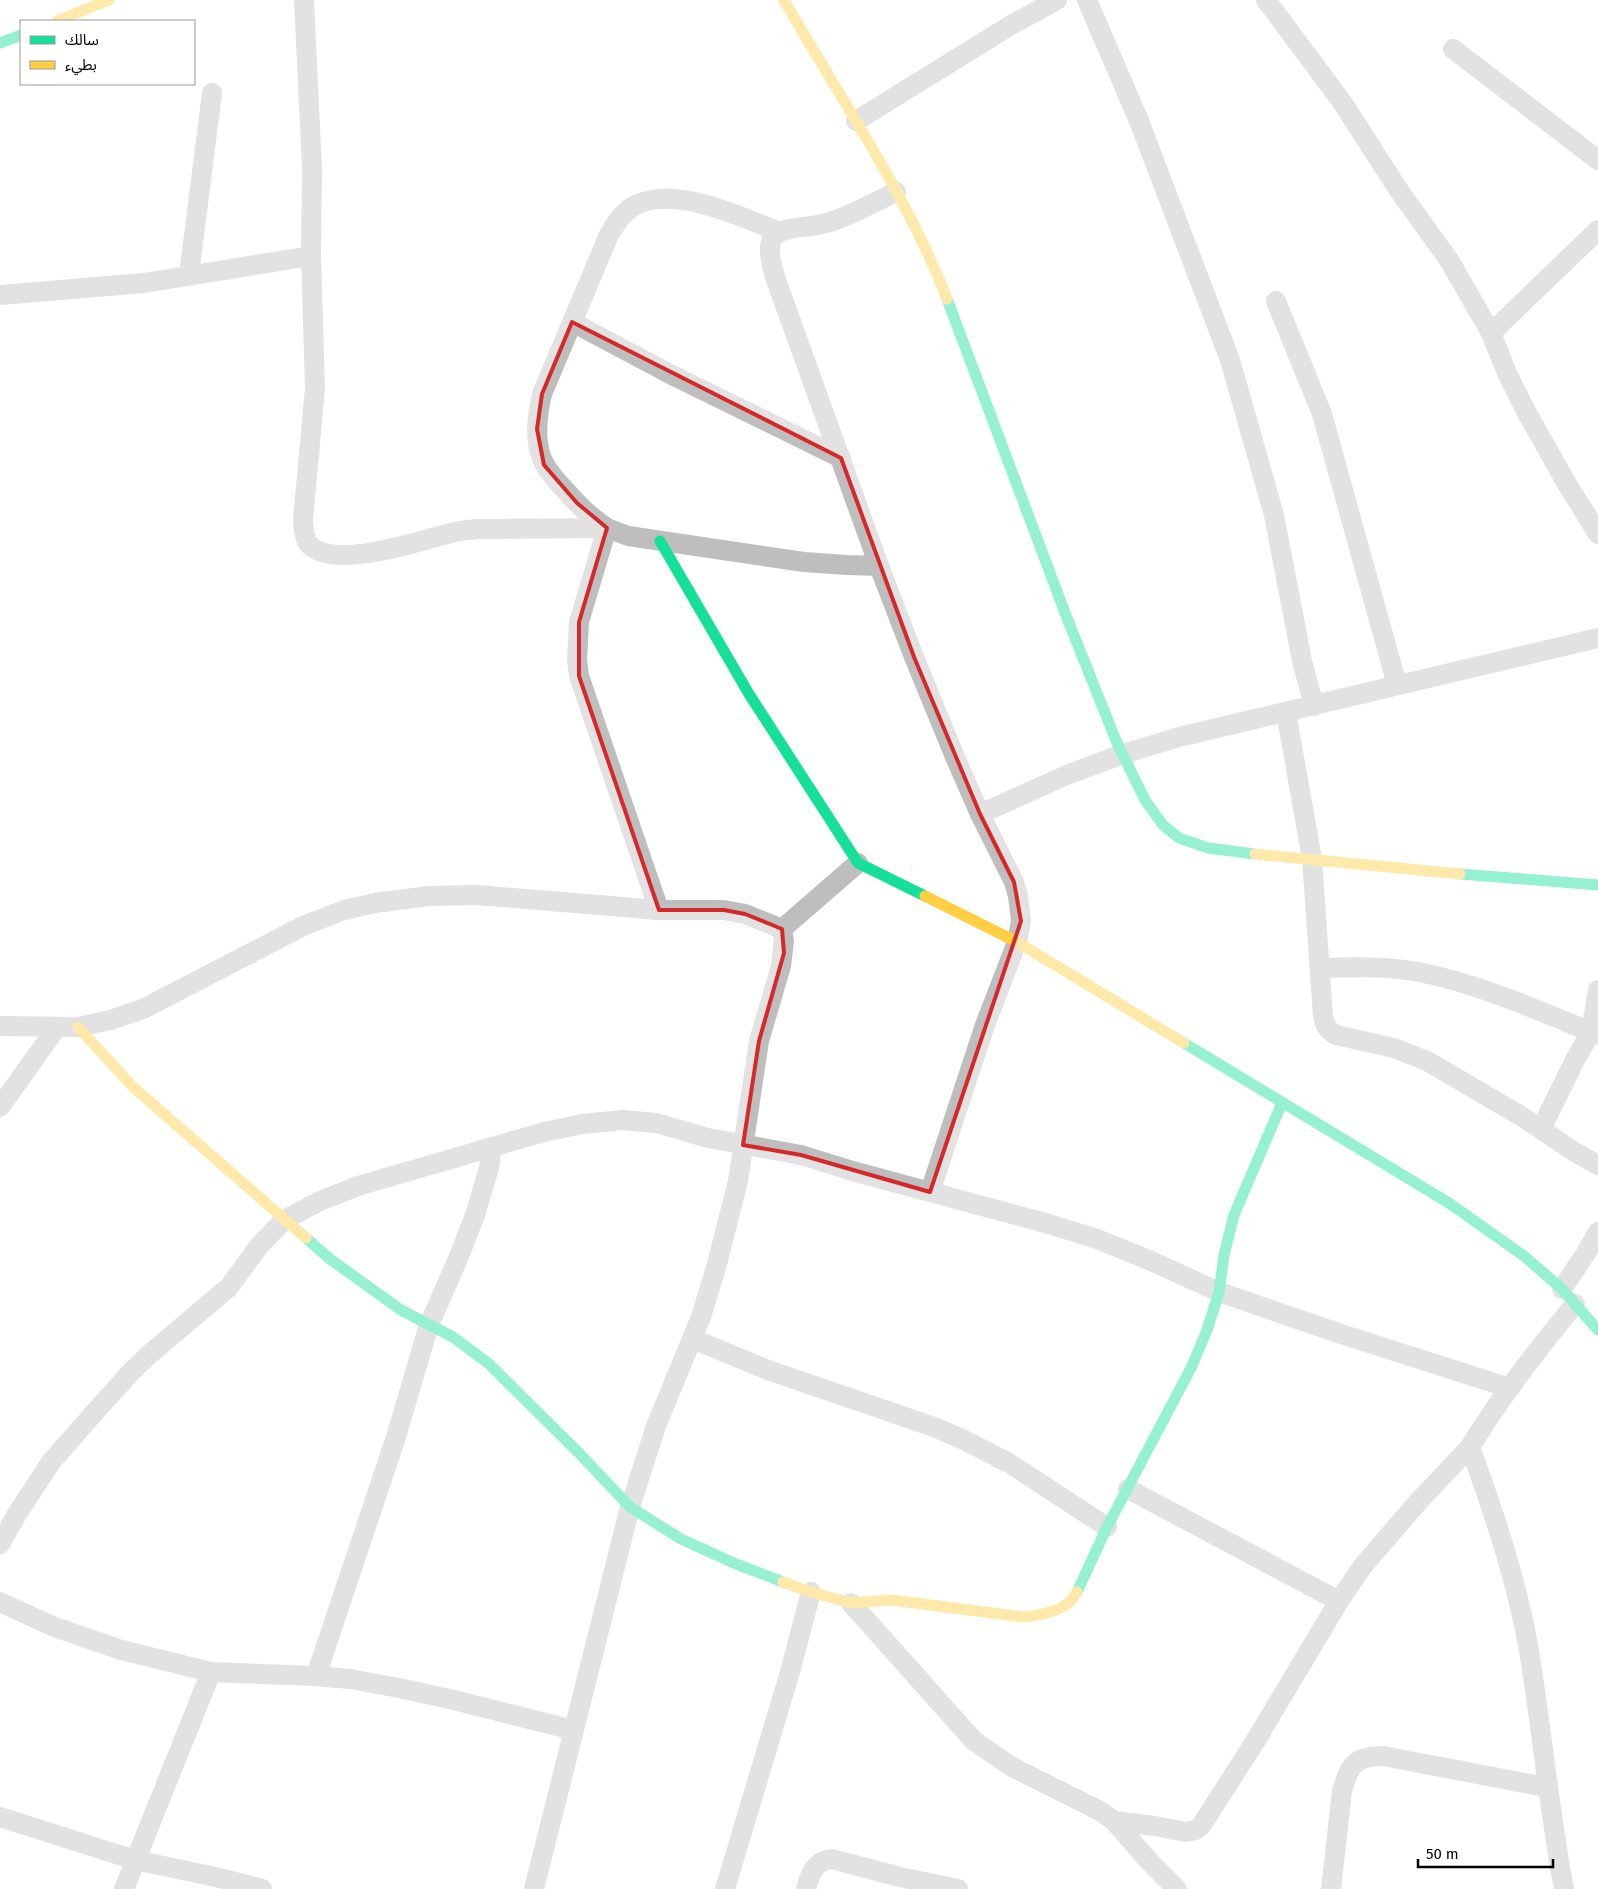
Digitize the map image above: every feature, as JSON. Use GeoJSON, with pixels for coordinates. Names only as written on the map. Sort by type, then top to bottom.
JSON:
{"type":"FeatureCollection","features":[{"type":"Feature","properties":{"kind":"street"},"geometry":{"type":"LineString","coordinates":[[59,20],[109,0]]}},
{"type":"Feature","properties":{"kind":"street"},"geometry":{"type":"LineString","coordinates":[[304,0],[312,168],[311,256],[315,388],[303,520],[306,540],[321,552],[356,554],[395,548],[457,531],[478,529],[607,528]]}},
{"type":"Feature","properties":{"kind":"street"},"geometry":{"type":"LineString","coordinates":[[784,0],[856,121],[927,249],[944,289],[1063,610],[1123,754],[1157,819],[1174,836],[1186,842],[1229,852],[1598,885]]}},
{"type":"Feature","properties":{"kind":"street"},"geometry":{"type":"LineString","coordinates":[[856,121],[1011,25],[1057,0]]}},
{"type":"Feature","properties":{"kind":"street"},"geometry":{"type":"LineString","coordinates":[[1087,0],[1139,121],[1230,360],[1274,515],[1302,662],[1314,706]]}},
{"type":"Feature","properties":{"kind":"street"},"geometry":{"type":"LineString","coordinates":[[1266,0],[1342,102],[1400,192],[1449,260],[1491,332],[1507,373],[1527,413],[1598,534]]}},
{"type":"Feature","properties":{"kind":"street"},"geometry":{"type":"LineString","coordinates":[[0,43],[20,35]]}},
{"type":"Feature","properties":{"kind":"street"},"geometry":{"type":"LineString","coordinates":[[1453,49],[1598,160]]}},
{"type":"Feature","properties":{"kind":"street"},"geometry":{"type":"LineString","coordinates":[[189,275],[212,93]]}},
{"type":"Feature","properties":{"kind":"street"},"geometry":{"type":"LineString","coordinates":[[896,192],[833,222],[790,228],[780,232],[771,242],[769,252],[771,264],[879,566],[921,675],[980,814],[1014,882],[1021,921],[1017,942],[984,1025],[930,1192]]}},
{"type":"Feature","properties":{"kind":"street"},"geometry":{"type":"LineString","coordinates":[[780,232],[722,210],[672,199],[649,200],[631,208],[616,222],[542,394],[538,410],[537,429],[544,465],[593,519],[607,528],[628,536],[720,548],[804,562],[879,566]]}},
{"type":"Feature","properties":{"kind":"street"},"geometry":{"type":"LineString","coordinates":[[1491,332],[1598,230]]}},
{"type":"Feature","properties":{"kind":"street"},"geometry":{"type":"LineString","coordinates":[[0,295],[122,286],[311,256]]}},
{"type":"Feature","properties":{"kind":"street"},"geometry":{"type":"LineString","coordinates":[[1276,301],[1322,414],[1397,685]]}},
{"type":"Feature","properties":{"kind":"street"},"geometry":{"type":"LineString","coordinates":[[572,322],[672,375],[841,458]]}},
{"type":"Feature","properties":{"kind":"street"},"geometry":{"type":"LineString","coordinates":[[607,528],[579,622],[578,668],[587,701],[659,910]]}},
{"type":"Feature","properties":{"kind":"street"},"geometry":{"type":"LineString","coordinates":[[660,541],[749,694],[858,863],[1017,942],[1449,1203],[1524,1256],[1562,1289],[1598,1330]]}},
{"type":"Feature","properties":{"kind":"street"},"geometry":{"type":"LineString","coordinates":[[980,814],[1069,774],[1123,754],[1179,737],[1598,638]]}},
{"type":"Feature","properties":{"kind":"street"},"geometry":{"type":"LineString","coordinates":[[1286,712],[1312,859],[1324,1024],[1329,1031],[1336,1035],[1411,1053],[1489,1097],[1598,1165]]}},
{"type":"Feature","properties":{"kind":"street"},"geometry":{"type":"LineString","coordinates":[[782,930],[858,863]]}},
{"type":"Feature","properties":{"kind":"street"},"geometry":{"type":"LineString","coordinates":[[0,1026],[78,1027],[110,1020],[143,1009],[304,926],[344,910],[375,903],[429,896],[476,895],[659,910],[724,910],[745,914],[782,930]]}},
{"type":"Feature","properties":{"kind":"street"},"geometry":{"type":"LineString","coordinates":[[534,1889],[630,1507],[656,1426],[693,1340],[719,1254],[738,1181],[759,1040],[782,960],[784,942],[782,930]]}},
{"type":"Feature","properties":{"kind":"street"},"geometry":{"type":"LineString","coordinates":[[1320,968],[1378,967],[1418,972],[1444,978],[1489,991],[1595,1033]]}},
{"type":"Feature","properties":{"kind":"street"},"geometry":{"type":"LineString","coordinates":[[1541,1129],[1574,1060],[1595,1033],[1598,990]]}},
{"type":"Feature","properties":{"kind":"street"},"geometry":{"type":"LineString","coordinates":[[0,1107],[56,1027]]}},
{"type":"Feature","properties":{"kind":"street"},"geometry":{"type":"LineString","coordinates":[[78,1027],[132,1086],[284,1220],[360,1282],[401,1310],[453,1337],[488,1364],[579,1453],[630,1507],[681,1539],[736,1564],[812,1592],[851,1603],[892,1600],[1023,1617],[1044,1615],[1062,1608],[1073,1600],[1107,1527],[1192,1366],[1208,1330],[1219,1292],[1224,1255],[1234,1215],[1282,1103]]}},
{"type":"Feature","properties":{"kind":"street"},"geometry":{"type":"LineString","coordinates":[[0,1544],[51,1462],[131,1372],[229,1287],[259,1246],[284,1220],[320,1201],[358,1186],[544,1132],[582,1124],[623,1120],[656,1123],[708,1138],[801,1156],[1049,1224],[1096,1239],[1149,1260],[1219,1292],[1341,1334],[1510,1388]]}},
{"type":"Feature","properties":{"kind":"street"},"geometry":{"type":"LineString","coordinates":[[316,1676],[396,1437],[428,1325],[460,1254],[475,1215],[489,1168],[492,1147]]}},
{"type":"Feature","properties":{"kind":"street"},"geometry":{"type":"LineString","coordinates":[[1562,1289],[1598,1232]]}},
{"type":"Feature","properties":{"kind":"street"},"geometry":{"type":"LineString","coordinates":[[1114,1821],[1186,1832],[1196,1830],[1201,1826],[1256,1740],[1339,1601],[1362,1567],[1470,1447],[1510,1388],[1575,1304]]}},
{"type":"Feature","properties":{"kind":"street"},"geometry":{"type":"LineString","coordinates":[[693,1340],[768,1370],[934,1427],[964,1440],[1008,1463],[1107,1527]]}},
{"type":"Feature","properties":{"kind":"street"},"geometry":{"type":"LineString","coordinates":[[1470,1447],[1494,1513],[1516,1593],[1529,1650],[1546,1787],[1564,1889]]}},
{"type":"Feature","properties":{"kind":"street"},"geometry":{"type":"LineString","coordinates":[[1128,1489],[1339,1601]]}},
{"type":"Feature","properties":{"kind":"street"},"geometry":{"type":"LineString","coordinates":[[726,1889],[812,1592]]}},
{"type":"Feature","properties":{"kind":"street"},"geometry":{"type":"LineString","coordinates":[[0,1602],[52,1626],[122,1650],[211,1672],[316,1676],[399,1688],[574,1730]]}},
{"type":"Feature","properties":{"kind":"street"},"geometry":{"type":"LineString","coordinates":[[851,1603],[974,1741],[1012,1767],[1100,1811],[1114,1821],[1148,1860],[1177,1889]]}},
{"type":"Feature","properties":{"kind":"street"},"geometry":{"type":"LineString","coordinates":[[124,1889],[211,1672]]}},
{"type":"Feature","properties":{"kind":"street"},"geometry":{"type":"LineString","coordinates":[[1331,1889],[1342,1790],[1352,1767],[1359,1760],[1366,1757],[1383,1756],[1546,1787]]}},
{"type":"Feature","properties":{"kind":"street"},"geometry":{"type":"LineString","coordinates":[[0,1816],[135,1860],[262,1889]]}},
{"type":"Feature","properties":{"kind":"street"},"geometry":{"type":"LineString","coordinates":[[806,1889],[812,1870],[826,1859],[832,1859],[900,1877],[958,1889]]}},
{"type":"Feature","properties":{"kind":"highlighted area"},"geometry":{"type":"Polygon","coordinates":[[[572,322],[841,458],[914,657],[980,814],[1014,882],[1021,921],[930,1192],[801,1155],[743,1145],[759,1041],[784,953],[782,929],[745,914],[724,910],[659,910],[579,676],[579,622],[607,528],[577,503],[544,465],[537,429],[542,394],[572,322]]]}},
{"type":"Feature","properties":{"kind":"traffic: fast"},"geometry":{"type":"LineString","coordinates":[[0,43],[20,35]]}},
{"type":"Feature","properties":{"kind":"traffic: fast"},"geometry":{"type":"LineString","coordinates":[[947,299],[1067,618],[1117,743],[1145,800],[1163,825],[1179,838],[1208,848],[1255,854]]}},
{"type":"Feature","properties":{"kind":"traffic: fast"},"geometry":{"type":"LineString","coordinates":[[660,541],[749,694],[858,863],[925,896]]}},
{"type":"Feature","properties":{"kind":"traffic: fast"},"geometry":{"type":"LineString","coordinates":[[1460,874],[1598,885]]}},
{"type":"Feature","properties":{"kind":"traffic: fast"},"geometry":{"type":"LineString","coordinates":[[1184,1043],[1449,1203],[1524,1256],[1562,1289],[1598,1330]]}},
{"type":"Feature","properties":{"kind":"traffic: fast"},"geometry":{"type":"LineString","coordinates":[[1077,1592],[1107,1527],[1192,1366],[1207,1330],[1219,1292],[1224,1255],[1234,1215],[1282,1103]]}},
{"type":"Feature","properties":{"kind":"traffic: fast"},"geometry":{"type":"LineString","coordinates":[[306,1238],[330,1259],[401,1310],[453,1337],[488,1363],[579,1453],[630,1507],[681,1539],[736,1564],[783,1582]]}},
{"type":"Feature","properties":{"kind":"traffic: slow"},"geometry":{"type":"LineString","coordinates":[[59,20],[109,0]]}},
{"type":"Feature","properties":{"kind":"traffic: slow"},"geometry":{"type":"LineString","coordinates":[[784,0],[892,184],[931,260],[947,299]]}},
{"type":"Feature","properties":{"kind":"traffic: slow"},"geometry":{"type":"LineString","coordinates":[[1255,854],[1460,874]]}},
{"type":"Feature","properties":{"kind":"traffic: slow"},"geometry":{"type":"LineString","coordinates":[[925,896],[1017,942],[1184,1043]]}},
{"type":"Feature","properties":{"kind":"traffic: slow"},"geometry":{"type":"LineString","coordinates":[[78,1027],[132,1086],[306,1238]]}},
{"type":"Feature","properties":{"kind":"traffic: slow"},"geometry":{"type":"LineString","coordinates":[[783,1582],[851,1603],[892,1600],[1023,1617],[1038,1615],[1061,1608],[1077,1592]]}}]}
